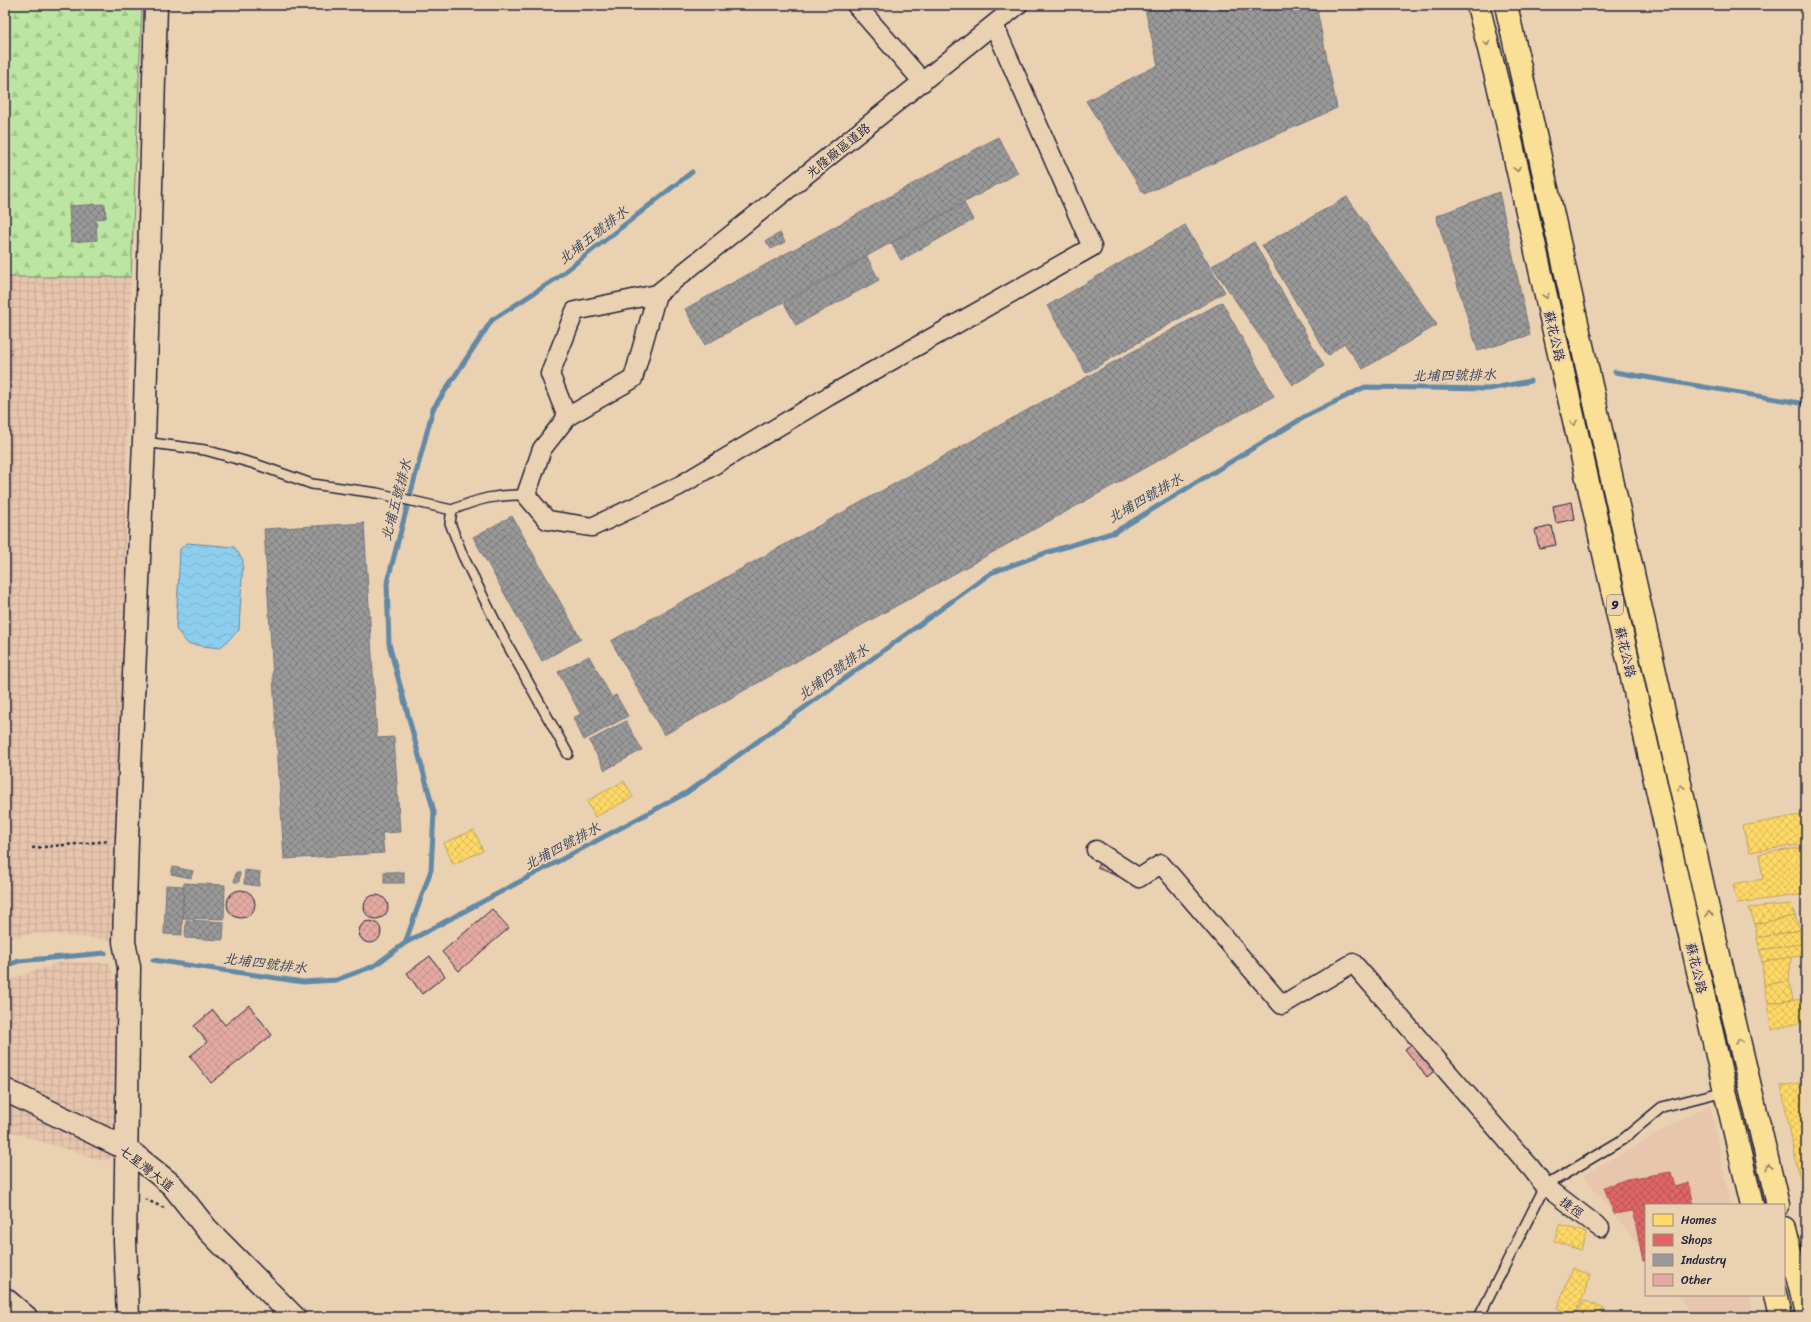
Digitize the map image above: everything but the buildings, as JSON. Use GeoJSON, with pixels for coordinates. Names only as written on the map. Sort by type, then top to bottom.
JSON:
{"type":"FeatureCollection","features":[{"type":"Feature","properties":{"kind":"main road","name":"蘇花公路"},"geometry":{"type":"LineString","coordinates":[[1478,5],[1503,105],[1668,841],[1752,1204]]}},
{"type":"Feature","properties":{"kind":"main road","name":"蘇花公路"},"geometry":{"type":"LineString","coordinates":[[1506,5],[1691,835],[1749,1087],[1778,1204]]}},
{"type":"Feature","properties":{"kind":"main road"},"geometry":{"type":"LineString","coordinates":[[1668,841],[1691,835]]}},
{"type":"Feature","properties":{"kind":"main road"},"geometry":{"type":"LineString","coordinates":[[1725,1091],[1749,1087]]}},
{"type":"Feature","properties":{"kind":"main road"},"geometry":{"type":"LineString","coordinates":[[1785,1239],[1791,1308]]}},
{"type":"Feature","properties":{"kind":"street"},"geometry":{"type":"LineString","coordinates":[[128,1317],[125,1241],[129,967],[124,942],[144,442],[156,5]]}},
{"type":"Feature","properties":{"kind":"street"},"geometry":{"type":"LineString","coordinates":[[856,5],[922,82]]}},
{"type":"Feature","properties":{"kind":"street","name":"光隆廠區道路"},"geometry":{"type":"LineString","coordinates":[[566,417],[550,374],[575,311],[657,294],[1018,5]]}},
{"type":"Feature","properties":{"kind":"street"},"geometry":{"type":"LineString","coordinates":[[657,294],[633,380],[566,417],[542,449],[526,495],[547,520],[592,527],[679,486],[829,396],[1092,247],[994,25]]}},
{"type":"Feature","properties":{"kind":"street","name":"捷徑"},"geometry":{"type":"LineString","coordinates":[[1096,850],[1139,878],[1161,864],[1282,1005],[1353,963],[1531,1168],[1544,1186],[1600,1228]]}},
{"type":"Feature","properties":{"kind":"street","name":"七星灣大道"},"geometry":{"type":"LineString","coordinates":[[5,1090],[127,1149],[172,1185],[206,1228],[294,1317]]}},
{"type":"Feature","properties":{"kind":"street"},"geometry":{"type":"LineString","coordinates":[[5,1299],[26,1317]]}},
{"type":"Feature","properties":{"kind":"lane"},"geometry":{"type":"LineString","coordinates":[[144,442],[205,450],[256,464],[312,484],[377,493],[452,510],[469,503],[503,494],[526,495]]}},
{"type":"Feature","properties":{"kind":"lane"},"geometry":{"type":"LineString","coordinates":[[452,510],[450,523],[470,570],[501,633],[568,754]]}},
{"type":"Feature","properties":{"kind":"lane"},"geometry":{"type":"LineString","coordinates":[[1479,1317],[1544,1186],[1622,1140],[1662,1107],[1725,1091]]}},
{"type":"Feature","properties":{"kind":"path"},"geometry":{"type":"LineString","coordinates":[[32,848],[127,839]]}},
{"type":"Feature","properties":{"kind":"shaded area"},"geometry":{"type":"Polygon","coordinates":[[[5,277],[131,277],[119,821],[121,941],[40,933],[5,939],[5,277]]]}},
{"type":"Feature","properties":{"kind":"shaded area"},"geometry":{"type":"Polygon","coordinates":[[[62,962],[109,963],[116,984],[115,1157],[104,1161],[5,1130],[5,984],[19,976],[62,962]]]}},
{"type":"Feature","properties":{"kind":"shaded area"},"geometry":{"type":"Polygon","coordinates":[[[1710,1104],[1730,1204],[1645,1204],[1645,1254],[1583,1175],[1710,1104]]]}},
{"type":"Feature","properties":{"kind":"shaded area"},"geometry":{"type":"Polygon","coordinates":[[[1678,1296],[1748,1296],[1753,1317],[1694,1317],[1678,1296]]]}},
{"type":"Feature","properties":{"kind":"green space"},"geometry":{"type":"Polygon","coordinates":[[[5,5],[142,5],[131,277],[5,277],[5,5]]]}},
{"type":"Feature","properties":{"kind":"water"},"geometry":{"type":"Polygon","coordinates":[[[187,543],[234,547],[243,560],[239,630],[220,648],[188,644],[176,629],[180,549],[187,543]]]}},
{"type":"Feature","properties":{"kind":"waterway","name":"北埔五號排水"},"geometry":{"type":"LineString","coordinates":[[405,943],[431,870],[434,812],[389,644],[387,583],[433,409],[492,320],[554,280],[692,172]]}},
{"type":"Feature","properties":{"kind":"waterway","name":"北埔四號排水"},"geometry":{"type":"LineString","coordinates":[[1615,372],[1806,404]]}},
{"type":"Feature","properties":{"kind":"waterway","name":"北埔四號排水"},"geometry":{"type":"LineString","coordinates":[[153,960],[303,982],[336,980],[374,966],[405,943],[686,793],[991,573],[1045,553],[1115,532],[1306,416],[1365,387],[1489,389],[1530,381]]}},
{"type":"Feature","properties":{"kind":"waterway","name":"北埔四號排水"},"geometry":{"type":"LineString","coordinates":[[5,966],[19,961],[105,953]]}}]}
